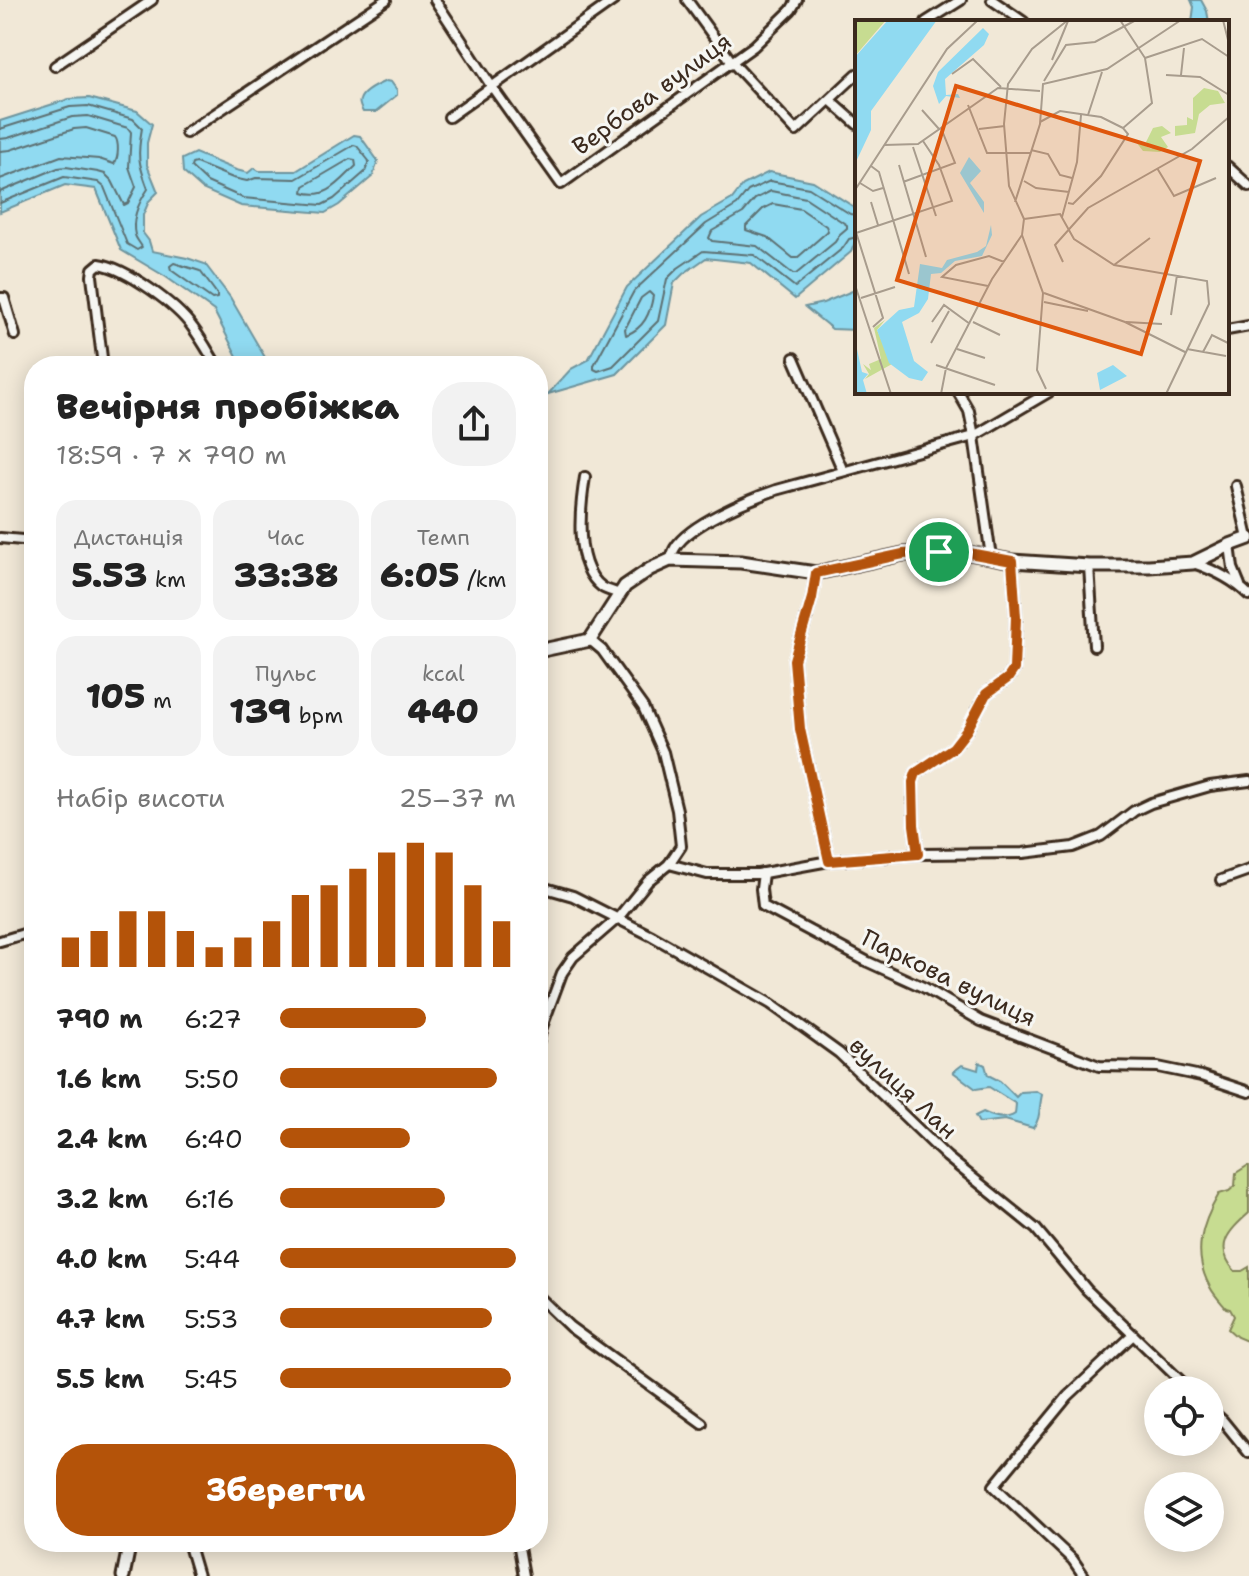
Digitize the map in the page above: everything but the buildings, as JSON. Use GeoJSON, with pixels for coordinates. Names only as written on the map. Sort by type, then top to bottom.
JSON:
{"type":"FeatureCollection","features":[{"type":"Feature","properties":{"kind":"street"},"geometry":{"type":"LineString","coordinates":[[55,66],[152,0]]}},
{"type":"Feature","properties":{"kind":"street"},"geometry":{"type":"LineString","coordinates":[[186,133],[386,0]]}},
{"type":"Feature","properties":{"kind":"street"},"geometry":{"type":"LineString","coordinates":[[435,0],[492,87]]}},
{"type":"Feature","properties":{"kind":"street"},"geometry":{"type":"LineString","coordinates":[[449,117],[614,0]]}},
{"type":"Feature","properties":{"kind":"street"},"geometry":{"type":"LineString","coordinates":[[687,0],[732,62],[796,131],[855,76]]}},
{"type":"Feature","properties":{"kind":"street","name":"Вербова вулиця"},"geometry":{"type":"LineString","coordinates":[[492,87],[561,184],[754,46],[791,10],[797,0]]}},
{"type":"Feature","properties":{"kind":"street"},"geometry":{"type":"LineString","coordinates":[[929,20],[961,0]]}},
{"type":"Feature","properties":{"kind":"street"},"geometry":{"type":"LineString","coordinates":[[992,0],[1021,20]]}},
{"type":"Feature","properties":{"kind":"street"},"geometry":{"type":"LineString","coordinates":[[830,100],[855,122]]}},
{"type":"Feature","properties":{"kind":"street"},"geometry":{"type":"LineString","coordinates":[[1229,168],[1249,186]]}},
{"type":"Feature","properties":{"kind":"street"},"geometry":{"type":"LineString","coordinates":[[102,356],[92,276],[93,269],[99,264],[110,266],[154,292],[193,326],[211,356]]}},
{"type":"Feature","properties":{"kind":"street"},"geometry":{"type":"LineString","coordinates":[[0,298],[4,298],[15,335]]}},
{"type":"Feature","properties":{"kind":"street"},"geometry":{"type":"LineString","coordinates":[[1229,330],[1249,326]]}},
{"type":"Feature","properties":{"kind":"street"},"geometry":{"type":"LineString","coordinates":[[794,358],[843,471]]}},
{"type":"Feature","properties":{"kind":"street"},"geometry":{"type":"LineString","coordinates":[[959,394],[969,411],[974,436],[991,557]]}},
{"type":"Feature","properties":{"kind":"street"},"geometry":{"type":"LineString","coordinates":[[670,560],[676,545],[694,530],[734,506],[776,490],[974,436],[1046,394]]}},
{"type":"Feature","properties":{"kind":"street"},"geometry":{"type":"LineString","coordinates":[[585,477],[579,523],[583,551],[590,573],[603,588],[620,594]]}},
{"type":"Feature","properties":{"kind":"street"},"geometry":{"type":"LineString","coordinates":[[1193,563],[1249,538],[1236,486]]}},
{"type":"Feature","properties":{"kind":"street"},"geometry":{"type":"LineString","coordinates":[[0,538],[24,540]]}},
{"type":"Feature","properties":{"kind":"street"},"geometry":{"type":"LineString","coordinates":[[1230,545],[1233,568],[1240,586]]}},
{"type":"Feature","properties":{"kind":"street"},"geometry":{"type":"LineString","coordinates":[[548,649],[590,640],[625,586],[670,560],[741,562],[816,573],[903,554],[939,552],[1089,566],[1193,563],[1240,586],[1249,595]]}},
{"type":"Feature","properties":{"kind":"street"},"geometry":{"type":"LineString","coordinates":[[918,854],[914,825],[913,782],[916,773],[953,748],[967,730],[986,694],[1008,678],[1014,669],[1016,617],[1012,561]]}},
{"type":"Feature","properties":{"kind":"street"},"geometry":{"type":"LineString","coordinates":[[1089,566],[1094,646]]}},
{"type":"Feature","properties":{"kind":"street"},"geometry":{"type":"LineString","coordinates":[[816,573],[794,660],[800,729],[829,861]]}},
{"type":"Feature","properties":{"kind":"street"},"geometry":{"type":"LineString","coordinates":[[548,1011],[562,973],[573,957],[618,918],[648,881],[669,864],[681,846],[677,810],[663,752],[643,707],[602,650],[590,640]]}},
{"type":"Feature","properties":{"kind":"street"},"geometry":{"type":"LineString","coordinates":[[669,864],[707,874],[763,873],[829,861],[918,854],[1023,853],[1073,847],[1101,836],[1134,811],[1151,803],[1210,786],[1249,781]]}},
{"type":"Feature","properties":{"kind":"street"},"geometry":{"type":"LineString","coordinates":[[1221,880],[1249,870]]}},
{"type":"Feature","properties":{"kind":"street","name":"Паркова вулиця"},"geometry":{"type":"LineString","coordinates":[[763,873],[763,906],[868,962],[925,988],[981,1021],[1099,1066],[1158,1067],[1201,1076],[1249,1092]]}},
{"type":"Feature","properties":{"kind":"street","name":"вулиця Лан"},"geometry":{"type":"LineString","coordinates":[[548,889],[573,896],[652,936],[771,1004],[839,1053],[947,1157],[1036,1229],[1087,1290],[1175,1376]]}},
{"type":"Feature","properties":{"kind":"street"},"geometry":{"type":"LineString","coordinates":[[0,941],[24,934]]}},
{"type":"Feature","properties":{"kind":"street"},"geometry":{"type":"LineString","coordinates":[[548,1306],[570,1327],[702,1423]]}},
{"type":"Feature","properties":{"kind":"street"},"geometry":{"type":"LineString","coordinates":[[1084,1576],[1073,1560],[994,1486],[1068,1396],[1133,1335]]}},
{"type":"Feature","properties":{"kind":"street"},"geometry":{"type":"LineString","coordinates":[[1224,1422],[1249,1453]]}},
{"type":"Feature","properties":{"kind":"street"},"geometry":{"type":"LineString","coordinates":[[123,1576],[128,1552]]}},
{"type":"Feature","properties":{"kind":"street"},"geometry":{"type":"LineString","coordinates":[[191,1552],[198,1576]]}},
{"type":"Feature","properties":{"kind":"street"},"geometry":{"type":"LineString","coordinates":[[520,1552],[524,1576]]}},
{"type":"Feature","properties":{"kind":"green space"},"geometry":{"type":"Polygon","coordinates":[[[1247,1166],[1249,1213],[1235,1226],[1224,1246],[1228,1262],[1235,1271],[1249,1267],[1249,1342],[1228,1329],[1234,1316],[1210,1287],[1204,1275],[1200,1251],[1203,1228],[1219,1194],[1235,1186],[1236,1173],[1247,1166]]]}},
{"type":"Feature","properties":{"kind":"water"},"geometry":{"type":"Polygon","coordinates":[[[1191,0],[1201,0],[1209,20],[1192,20],[1194,7],[1191,0]]]}},
{"type":"Feature","properties":{"kind":"water"},"geometry":{"type":"Polygon","coordinates":[[[386,81],[391,82],[397,95],[376,112],[363,112],[359,103],[361,97],[386,81]]]}},
{"type":"Feature","properties":{"kind":"water"},"geometry":{"type":"Polygon","coordinates":[[[89,98],[137,111],[152,124],[147,143],[147,165],[158,192],[149,201],[143,215],[143,233],[152,251],[205,264],[230,297],[264,356],[237,356],[214,311],[121,250],[96,189],[65,185],[0,212],[0,121],[69,99],[89,98]]]}},
{"type":"Feature","properties":{"kind":"water"},"geometry":{"type":"Polygon","coordinates":[[[354,135],[360,136],[378,161],[373,176],[325,213],[241,206],[202,189],[183,172],[182,159],[195,153],[248,173],[254,168],[259,171],[296,171],[354,135]]]}},
{"type":"Feature","properties":{"kind":"water"},"geometry":{"type":"Polygon","coordinates":[[[769,172],[813,181],[854,207],[855,242],[851,252],[795,299],[751,263],[706,258],[674,283],[666,325],[617,374],[548,394],[571,369],[588,360],[627,287],[701,217],[732,199],[743,185],[769,172]]]}},
{"type":"Feature","properties":{"kind":"water"},"geometry":{"type":"Polygon","coordinates":[[[855,290],[855,330],[832,329],[805,307],[855,290]]]}},
{"type":"Feature","properties":{"kind":"water"},"geometry":{"type":"Polygon","coordinates":[[[979,1062],[985,1065],[988,1075],[1000,1081],[1016,1097],[1021,1092],[1036,1091],[1042,1095],[1039,1117],[1033,1128],[1005,1120],[979,1123],[975,1116],[983,1112],[999,1118],[1015,1114],[1016,1104],[989,1087],[976,1089],[953,1072],[962,1065],[978,1070],[979,1062]]]}},
{"type":"Feature","properties":{"kind":"route"},"geometry":{"type":"LineString","coordinates":[[939,552],[969,553],[1012,561],[1016,617],[1014,669],[1008,678],[986,694],[967,730],[953,748],[916,773],[913,782],[914,825],[918,854],[829,861],[800,729],[794,660],[816,573],[903,554],[939,552]]}}]}
